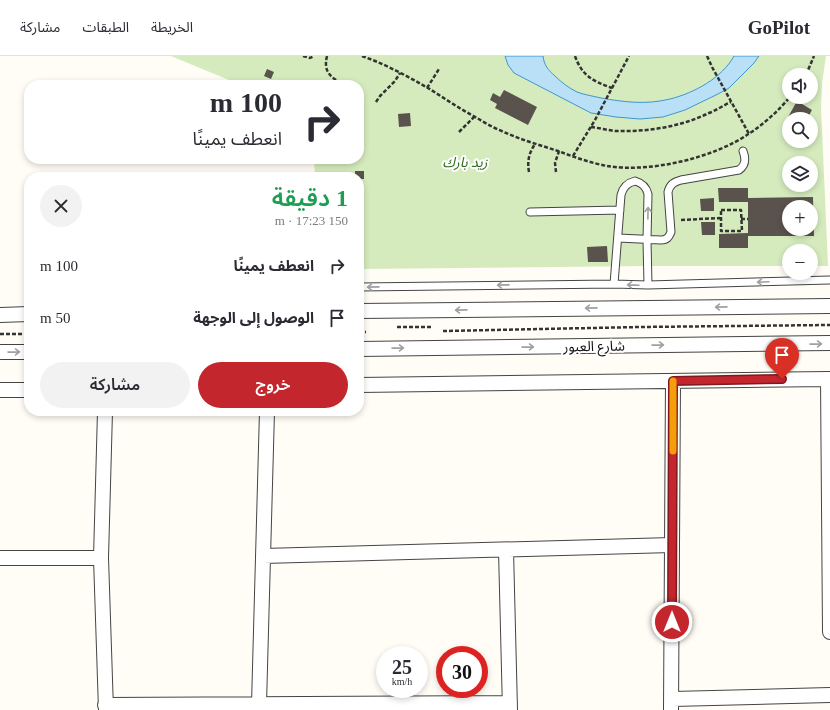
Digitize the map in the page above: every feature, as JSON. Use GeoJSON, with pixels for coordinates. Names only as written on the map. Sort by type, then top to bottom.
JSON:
{"type":"FeatureCollection","features":[{"type":"Feature","properties":{"kind":"street"},"geometry":{"type":"LineString","coordinates":[[364,311],[830,306]]}},
{"type":"Feature","properties":{"kind":"street"},"geometry":{"type":"LineString","coordinates":[[2,313],[24,314]]}},
{"type":"Feature","properties":{"kind":"street","name":"شارع العبور"},"geometry":{"type":"LineString","coordinates":[[364,348],[830,343]]}},
{"type":"Feature","properties":{"kind":"street"},"geometry":{"type":"LineString","coordinates":[[0,352],[24,352]]}},
{"type":"Feature","properties":{"kind":"street"},"geometry":{"type":"LineString","coordinates":[[364,386],[829,379],[830,632]]}},
{"type":"Feature","properties":{"kind":"street"},"geometry":{"type":"LineString","coordinates":[[673,381],[672,705],[830,695]]}},
{"type":"Feature","properties":{"kind":"street"},"geometry":{"type":"LineString","coordinates":[[0,390],[24,390]]}},
{"type":"Feature","properties":{"kind":"street"},"geometry":{"type":"LineString","coordinates":[[105,416],[102,558],[106,707],[259,704],[510,706],[506,550]]}},
{"type":"Feature","properties":{"kind":"street"},"geometry":{"type":"LineString","coordinates":[[259,704],[267,416]]}},
{"type":"Feature","properties":{"kind":"street"},"geometry":{"type":"LineString","coordinates":[[263,556],[672,546]]}},
{"type":"Feature","properties":{"kind":"street"},"geometry":{"type":"LineString","coordinates":[[0,558],[102,558]]}},
{"type":"Feature","properties":{"kind":"lane"},"geometry":{"type":"LineString","coordinates":[[618,238],[665,240],[668,238],[671,232],[668,192],[672,183],[681,180],[739,170],[745,164],[746,160],[743,152]]}},
{"type":"Feature","properties":{"kind":"lane"},"geometry":{"type":"LineString","coordinates":[[614,284],[621,194],[625,186],[635,181],[644,185],[648,194],[648,285]]}},
{"type":"Feature","properties":{"kind":"lane"},"geometry":{"type":"LineString","coordinates":[[530,212],[620,210]]}},
{"type":"Feature","properties":{"kind":"lane"},"geometry":{"type":"LineString","coordinates":[[364,287],[614,284],[648,285],[830,280]]}},
{"type":"Feature","properties":{"kind":"path"},"geometry":{"type":"LineString","coordinates":[[303,56],[310,58],[314,56]]}},
{"type":"Feature","properties":{"kind":"path"},"geometry":{"type":"LineString","coordinates":[[327,56],[326,66],[329,74],[335,80]]}},
{"type":"Feature","properties":{"kind":"path"},"geometry":{"type":"LineString","coordinates":[[365,56],[428,88],[474,117],[502,132],[535,144],[608,166],[635,168],[662,165],[687,160],[715,151],[749,134],[784,104]]}},
{"type":"Feature","properties":{"kind":"path"},"geometry":{"type":"LineString","coordinates":[[575,56],[580,67],[589,78],[595,82],[612,88]]}},
{"type":"Feature","properties":{"kind":"path"},"geometry":{"type":"LineString","coordinates":[[573,156],[595,120],[629,56]]}},
{"type":"Feature","properties":{"kind":"path"},"geometry":{"type":"LineString","coordinates":[[707,56],[749,134]]}},
{"type":"Feature","properties":{"kind":"path"},"geometry":{"type":"LineString","coordinates":[[809,68],[814,56]]}},
{"type":"Feature","properties":{"kind":"path"},"geometry":{"type":"LineString","coordinates":[[428,88],[439,69]]}},
{"type":"Feature","properties":{"kind":"path"},"geometry":{"type":"LineString","coordinates":[[376,102],[400,73]]}},
{"type":"Feature","properties":{"kind":"path"},"geometry":{"type":"LineString","coordinates":[[591,127],[639,131],[663,128],[708,114],[731,102]]}},
{"type":"Feature","properties":{"kind":"path"},"geometry":{"type":"LineString","coordinates":[[459,132],[474,117]]}},
{"type":"Feature","properties":{"kind":"path"},"geometry":{"type":"LineString","coordinates":[[529,172],[528,159],[535,144]]}},
{"type":"Feature","properties":{"kind":"path"},"geometry":{"type":"LineString","coordinates":[[556,172],[555,163],[559,151]]}},
{"type":"Feature","properties":{"kind":"path"},"geometry":{"type":"LineString","coordinates":[[721,210],[741,210],[742,230],[721,231],[720,218],[721,210]]}},
{"type":"Feature","properties":{"kind":"path"},"geometry":{"type":"LineString","coordinates":[[670,221],[720,218]]}},
{"type":"Feature","properties":{"kind":"path"},"geometry":{"type":"LineString","coordinates":[[741,219],[748,219]]}},
{"type":"Feature","properties":{"kind":"path"},"geometry":{"type":"LineString","coordinates":[[441,332],[640,327],[830,325]]}},
{"type":"Feature","properties":{"kind":"path"},"geometry":{"type":"LineString","coordinates":[[0,334],[24,334]]}},
{"type":"Feature","properties":{"kind":"green space","name":"زيد بارك"},"geometry":{"type":"Polygon","coordinates":[[[171,56],[826,56],[822,83],[821,107],[828,266],[818,266],[818,244],[782,244],[782,266],[364,269],[364,172],[315,172],[314,164],[364,164],[364,80],[229,80],[171,56]]]}},
{"type":"Feature","properties":{"kind":"water"},"geometry":{"type":"Polygon","coordinates":[[[505,56],[543,56],[545,65],[550,72],[568,87],[577,92],[627,102],[652,102],[670,99],[698,89],[715,78],[729,64],[734,56],[759,56],[729,88],[718,94],[685,110],[663,117],[640,119],[591,113],[514,73],[508,65],[505,56]]]}},
{"type":"Feature","properties":{"kind":"building"},"geometry":{"type":"Polygon","coordinates":[[[267,69],[274,72],[271,79],[264,76],[267,69]]]}},
{"type":"Feature","properties":{"kind":"building"},"geometry":{"type":"Polygon","coordinates":[[[504,90],[537,107],[528,125],[495,108],[497,104],[490,100],[493,93],[500,97],[504,90]]]}},
{"type":"Feature","properties":{"kind":"building"},"geometry":{"type":"Polygon","coordinates":[[[795,104],[802,104],[812,110],[811,112],[791,112],[795,104]]]}},
{"type":"Feature","properties":{"kind":"building"},"geometry":{"type":"Polygon","coordinates":[[[410,113],[411,126],[399,127],[398,114],[410,113]]]}},
{"type":"Feature","properties":{"kind":"building"},"geometry":{"type":"Polygon","coordinates":[[[718,188],[748,188],[748,198],[813,197],[813,200],[782,200],[782,236],[748,236],[748,248],[719,248],[719,234],[748,233],[748,202],[719,202],[718,188]]]}},
{"type":"Feature","properties":{"kind":"building"},"geometry":{"type":"Polygon","coordinates":[[[714,198],[714,211],[701,211],[700,199],[714,198]]]}},
{"type":"Feature","properties":{"kind":"building"},"geometry":{"type":"Polygon","coordinates":[[[701,222],[715,222],[715,235],[702,235],[701,222]]]}},
{"type":"Feature","properties":{"kind":"building"},"geometry":{"type":"Polygon","coordinates":[[[607,246],[608,262],[588,262],[587,247],[607,246]]]}},
{"type":"Feature","properties":{"kind":"slow traffic"},"geometry":{"type":"LineString","coordinates":[[673,381],[673,451]]}},
{"type":"Feature","properties":{"kind":"route"},"geometry":{"type":"LineString","coordinates":[[672,622],[673,381],[782,379]]}}]}
